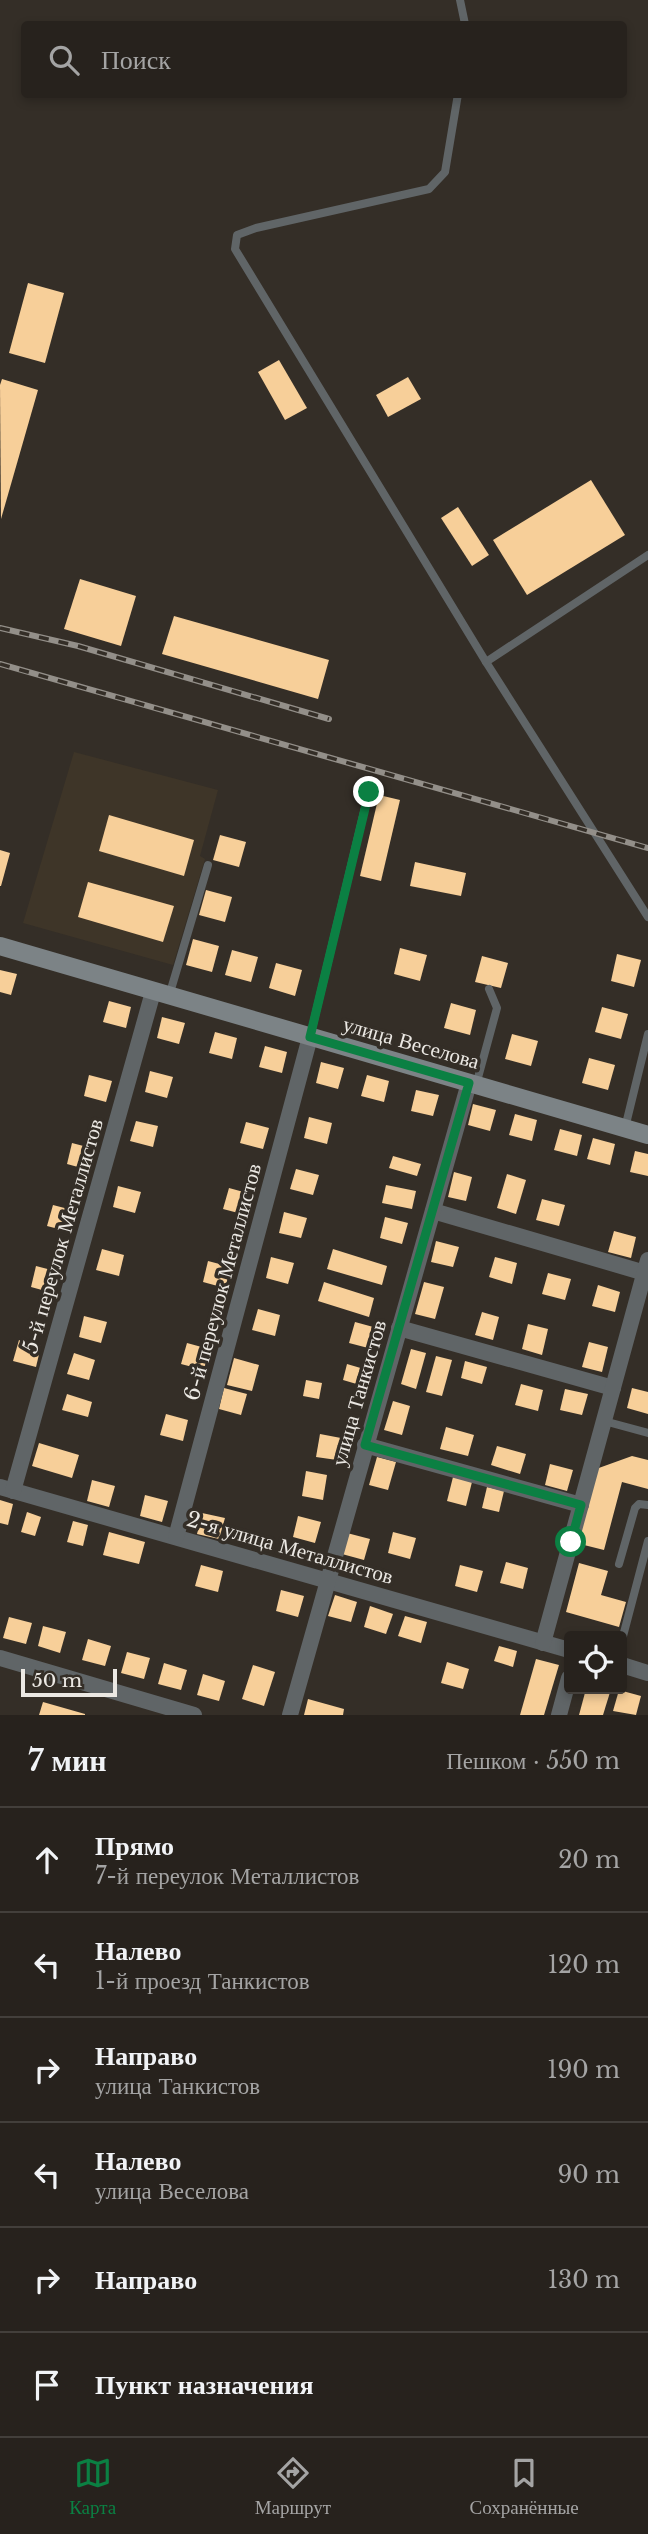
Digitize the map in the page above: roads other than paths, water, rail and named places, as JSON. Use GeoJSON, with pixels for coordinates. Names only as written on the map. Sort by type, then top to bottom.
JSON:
{"type":"FeatureCollection","features":[{"type":"Feature","properties":{"kind":"street","name":"улица Веселова"},"geometry":{"type":"LineString","coordinates":[[0,946],[648,1135]]}},
{"type":"Feature","properties":{"kind":"street","name":"5-й переулок Металлистов"},"geometry":{"type":"LineString","coordinates":[[6,1489],[161,994]]}},
{"type":"Feature","properties":{"kind":"street","name":"6-й переулок Металлистов"},"geometry":{"type":"LineString","coordinates":[[176,1537],[310,1037]]}},
{"type":"Feature","properties":{"kind":"street","name":"улица Танкистов"},"geometry":{"type":"LineString","coordinates":[[290,1715],[365,1445],[473,1084]]}},
{"type":"Feature","properties":{"kind":"street"},"geometry":{"type":"LineString","coordinates":[[433,1211],[646,1266],[543,1643]]}},
{"type":"Feature","properties":{"kind":"street"},"geometry":{"type":"LineString","coordinates":[[399,1328],[613,1388]]}},
{"type":"Feature","properties":{"kind":"street"},"geometry":{"type":"LineString","coordinates":[[365,1445],[581,1505]]}},
{"type":"Feature","properties":{"kind":"street","name":"2-я улица Металлистов"},"geometry":{"type":"LineString","coordinates":[[6,1489],[564,1649]]}},
{"type":"Feature","properties":{"kind":"street"},"geometry":{"type":"LineString","coordinates":[[0,1658],[194,1715]]}},
{"type":"Feature","properties":{"kind":"street"},"geometry":{"type":"LineString","coordinates":[[627,1667],[648,1673]]}},
{"type":"Feature","properties":{"kind":"street"},"geometry":{"type":"LineString","coordinates":[[559,1715],[565,1694]]}},
{"type":"Feature","properties":{"kind":"lane"},"geometry":{"type":"LineString","coordinates":[[460,0],[464,21]]}},
{"type":"Feature","properties":{"kind":"lane"},"geometry":{"type":"LineString","coordinates":[[457,98],[445,172],[429,189],[256,228],[237,235],[235,249],[486,662],[648,917]]}},
{"type":"Feature","properties":{"kind":"lane"},"geometry":{"type":"LineString","coordinates":[[486,662],[648,555]]}},
{"type":"Feature","properties":{"kind":"lane"},"geometry":{"type":"LineString","coordinates":[[310,1037],[369,792]]}},
{"type":"Feature","properties":{"kind":"lane"},"geometry":{"type":"LineString","coordinates":[[161,994],[208,865]]}},
{"type":"Feature","properties":{"kind":"lane"},"geometry":{"type":"LineString","coordinates":[[473,1084],[497,1008],[489,989]]}},
{"type":"Feature","properties":{"kind":"lane"},"geometry":{"type":"LineString","coordinates":[[625,1128],[648,1034]]}},
{"type":"Feature","properties":{"kind":"lane"},"geometry":{"type":"LineString","coordinates":[[604,1421],[648,1433]]}},
{"type":"Feature","properties":{"kind":"lane"},"geometry":{"type":"LineString","coordinates":[[619,1564],[635,1508],[639,1504],[648,1505]]}},
{"type":"Feature","properties":{"kind":"lane"},"geometry":{"type":"LineString","coordinates":[[624,1631],[648,1541]]}},
{"type":"Feature","properties":{"kind":"railway"},"geometry":{"type":"LineString","coordinates":[[0,628],[78,646],[329,719]]}},
{"type":"Feature","properties":{"kind":"railway"},"geometry":{"type":"LineString","coordinates":[[0,664],[648,848]]}}]}
